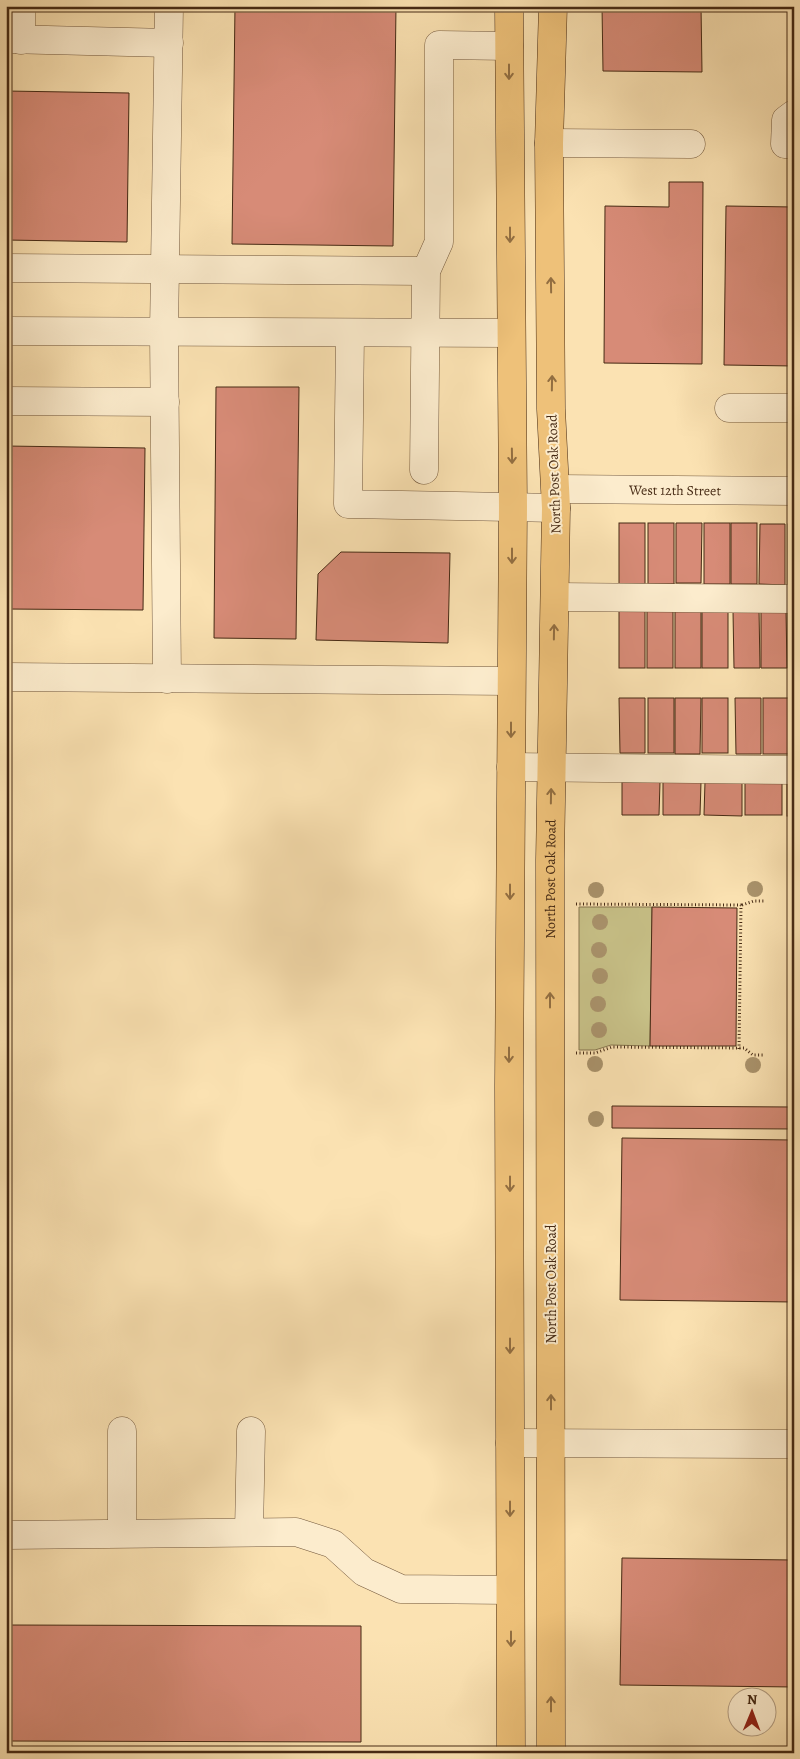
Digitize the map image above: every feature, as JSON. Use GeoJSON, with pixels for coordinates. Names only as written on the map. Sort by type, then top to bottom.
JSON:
{"type":"FeatureCollection","features":[{"type":"Feature","properties":{"kind":"main road"},"geometry":{"type":"LineString","coordinates":[[508,6],[512,507],[508,1086],[511,1753]]}},
{"type":"Feature","properties":{"kind":"main road","name":"North Post Oak Road"},"geometry":{"type":"LineString","coordinates":[[551,1753],[550,1088],[556,498],[551,409],[549,143],[553,6]]}},
{"type":"Feature","properties":{"kind":"street"},"geometry":{"type":"LineString","coordinates":[[21,6],[14,40],[169,43]]}},
{"type":"Feature","properties":{"kind":"street"},"geometry":{"type":"LineString","coordinates":[[167,679],[164,332],[169,6]]}},
{"type":"Feature","properties":{"kind":"street"},"geometry":{"type":"LineString","coordinates":[[424,470],[426,271],[439,242],[439,45],[509,46]]}},
{"type":"Feature","properties":{"kind":"street"},"geometry":{"type":"LineString","coordinates":[[794,114],[786,120],[785,144],[794,144]]}},
{"type":"Feature","properties":{"kind":"street"},"geometry":{"type":"LineString","coordinates":[[549,143],[691,144]]}},
{"type":"Feature","properties":{"kind":"street"},"geometry":{"type":"LineString","coordinates":[[6,268],[426,271]]}},
{"type":"Feature","properties":{"kind":"street"},"geometry":{"type":"LineString","coordinates":[[6,331],[510,333]]}},
{"type":"Feature","properties":{"kind":"street","name":"West 12th Street"},"geometry":{"type":"LineString","coordinates":[[350,333],[348,504],[512,507],[556,498],[794,491]]}},
{"type":"Feature","properties":{"kind":"street"},"geometry":{"type":"LineString","coordinates":[[6,401],[165,402]]}},
{"type":"Feature","properties":{"kind":"street"},"geometry":{"type":"LineString","coordinates":[[729,408],[794,408]]}},
{"type":"Feature","properties":{"kind":"street"},"geometry":{"type":"LineString","coordinates":[[555,597],[794,599]]}},
{"type":"Feature","properties":{"kind":"street"},"geometry":{"type":"LineString","coordinates":[[6,677],[511,681]]}},
{"type":"Feature","properties":{"kind":"street"},"geometry":{"type":"LineString","coordinates":[[511,768],[794,770]]}},
{"type":"Feature","properties":{"kind":"street"},"geometry":{"type":"LineString","coordinates":[[249,1532],[251,1430]]}},
{"type":"Feature","properties":{"kind":"street"},"geometry":{"type":"LineString","coordinates":[[122,1431],[122,1533]]}},
{"type":"Feature","properties":{"kind":"street"},"geometry":{"type":"LineString","coordinates":[[510,1443],[794,1444]]}},
{"type":"Feature","properties":{"kind":"street"},"geometry":{"type":"LineString","coordinates":[[6,1535],[296,1532],[333,1544],[364,1572],[401,1589],[510,1590]]}},
{"type":"Feature","properties":{"kind":"path"},"geometry":{"type":"LineString","coordinates":[[575,904],[741,905],[754,901],[765,901]]}},
{"type":"Feature","properties":{"kind":"path"},"geometry":{"type":"LineString","coordinates":[[739,1049],[741,905]]}},
{"type":"Feature","properties":{"kind":"path"},"geometry":{"type":"LineString","coordinates":[[575,1053],[594,1053],[612,1047],[744,1048],[753,1055],[764,1055]]}},
{"type":"Feature","properties":{"kind":"shaded area"},"geometry":{"type":"Polygon","coordinates":[[[579,907],[652,907],[650,1046],[611,1045],[595,1050],[579,1050],[579,907]]]}},
{"type":"Feature","properties":{"kind":"building"},"geometry":{"type":"Polygon","coordinates":[[[235,6],[396,6],[393,246],[232,244],[235,6]]]}},
{"type":"Feature","properties":{"kind":"building"},"geometry":{"type":"Polygon","coordinates":[[[602,6],[701,6],[702,72],[603,71],[602,6]]]}},
{"type":"Feature","properties":{"kind":"building"},"geometry":{"type":"Polygon","coordinates":[[[6,91],[129,93],[127,242],[6,240],[6,91]]]}},
{"type":"Feature","properties":{"kind":"building"},"geometry":{"type":"Polygon","coordinates":[[[669,182],[703,182],[702,364],[604,363],[605,206],[669,207],[669,182]]]}},
{"type":"Feature","properties":{"kind":"building"},"geometry":{"type":"Polygon","coordinates":[[[726,206],[794,207],[794,366],[724,365],[726,206]]]}},
{"type":"Feature","properties":{"kind":"building"},"geometry":{"type":"Polygon","coordinates":[[[216,387],[299,387],[296,639],[214,638],[216,387]]]}},
{"type":"Feature","properties":{"kind":"building"},"geometry":{"type":"Polygon","coordinates":[[[6,446],[145,448],[143,610],[6,609],[6,446]]]}},
{"type":"Feature","properties":{"kind":"building"},"geometry":{"type":"Polygon","coordinates":[[[619,523],[645,523],[645,584],[619,584],[619,523]]]}},
{"type":"Feature","properties":{"kind":"building"},"geometry":{"type":"Polygon","coordinates":[[[648,523],[674,523],[674,584],[648,584],[648,523]]]}},
{"type":"Feature","properties":{"kind":"building"},"geometry":{"type":"Polygon","coordinates":[[[676,523],[702,523],[701,583],[676,583],[676,523]]]}},
{"type":"Feature","properties":{"kind":"building"},"geometry":{"type":"Polygon","coordinates":[[[704,523],[730,523],[730,584],[704,584],[704,523]]]}},
{"type":"Feature","properties":{"kind":"building"},"geometry":{"type":"Polygon","coordinates":[[[731,523],[757,523],[757,584],[731,584],[731,523]]]}},
{"type":"Feature","properties":{"kind":"building"},"geometry":{"type":"Polygon","coordinates":[[[760,524],[785,524],[785,585],[759,584],[760,524]]]}},
{"type":"Feature","properties":{"kind":"building"},"geometry":{"type":"Polygon","coordinates":[[[788,524],[794,524],[794,584],[788,584],[788,524]]]}},
{"type":"Feature","properties":{"kind":"building"},"geometry":{"type":"Polygon","coordinates":[[[341,552],[450,553],[448,643],[316,640],[318,574],[341,552]]]}},
{"type":"Feature","properties":{"kind":"building"},"geometry":{"type":"Polygon","coordinates":[[[619,610],[645,610],[645,668],[619,668],[619,610]]]}},
{"type":"Feature","properties":{"kind":"building"},"geometry":{"type":"Polygon","coordinates":[[[647,610],[673,610],[673,668],[647,668],[647,610]]]}},
{"type":"Feature","properties":{"kind":"building"},"geometry":{"type":"Polygon","coordinates":[[[675,610],[701,610],[701,668],[675,668],[675,610]]]}},
{"type":"Feature","properties":{"kind":"building"},"geometry":{"type":"Polygon","coordinates":[[[702,610],[728,610],[728,668],[702,668],[702,610]]]}},
{"type":"Feature","properties":{"kind":"building"},"geometry":{"type":"Polygon","coordinates":[[[759,610],[760,668],[734,668],[733,611],[759,610]]]}},
{"type":"Feature","properties":{"kind":"building"},"geometry":{"type":"Polygon","coordinates":[[[761,610],[786,611],[787,668],[761,668],[761,610]]]}},
{"type":"Feature","properties":{"kind":"building"},"geometry":{"type":"Polygon","coordinates":[[[788,611],[794,611],[794,668],[788,668],[788,611]]]}},
{"type":"Feature","properties":{"kind":"building"},"geometry":{"type":"Polygon","coordinates":[[[619,698],[645,698],[645,753],[620,753],[619,698]]]}},
{"type":"Feature","properties":{"kind":"building"},"geometry":{"type":"Polygon","coordinates":[[[648,698],[674,698],[674,753],[648,753],[648,698]]]}},
{"type":"Feature","properties":{"kind":"building"},"geometry":{"type":"Polygon","coordinates":[[[675,698],[701,698],[700,754],[675,754],[675,698]]]}},
{"type":"Feature","properties":{"kind":"building"},"geometry":{"type":"Polygon","coordinates":[[[702,698],[728,698],[728,753],[702,753],[702,698]]]}},
{"type":"Feature","properties":{"kind":"building"},"geometry":{"type":"Polygon","coordinates":[[[735,698],[761,698],[761,754],[736,754],[735,698]]]}},
{"type":"Feature","properties":{"kind":"building"},"geometry":{"type":"Polygon","coordinates":[[[763,698],[789,698],[789,754],[763,754],[763,698]]]}},
{"type":"Feature","properties":{"kind":"building"},"geometry":{"type":"Polygon","coordinates":[[[789,698],[794,698],[794,754],[789,754],[789,698]]]}},
{"type":"Feature","properties":{"kind":"building"},"geometry":{"type":"Polygon","coordinates":[[[622,782],[660,782],[659,815],[622,815],[622,782]]]}},
{"type":"Feature","properties":{"kind":"building"},"geometry":{"type":"Polygon","coordinates":[[[663,782],[701,782],[700,815],[663,815],[663,782]]]}},
{"type":"Feature","properties":{"kind":"building"},"geometry":{"type":"Polygon","coordinates":[[[705,782],[742,782],[742,816],[704,815],[705,782]]]}},
{"type":"Feature","properties":{"kind":"building"},"geometry":{"type":"Polygon","coordinates":[[[745,782],[782,782],[782,815],[745,815],[745,782]]]}},
{"type":"Feature","properties":{"kind":"building"},"geometry":{"type":"Polygon","coordinates":[[[787,782],[794,782],[794,816],[787,816],[787,782]]]}},
{"type":"Feature","properties":{"kind":"building"},"geometry":{"type":"Polygon","coordinates":[[[652,907],[737,908],[736,1046],[650,1046],[652,907]]]}},
{"type":"Feature","properties":{"kind":"building"},"geometry":{"type":"Polygon","coordinates":[[[612,1106],[794,1107],[794,1129],[612,1128],[612,1106]]]}},
{"type":"Feature","properties":{"kind":"building"},"geometry":{"type":"Polygon","coordinates":[[[622,1138],[794,1140],[794,1302],[620,1300],[622,1138]]]}},
{"type":"Feature","properties":{"kind":"building"},"geometry":{"type":"Polygon","coordinates":[[[622,1558],[794,1560],[794,1687],[620,1685],[622,1558]]]}},
{"type":"Feature","properties":{"kind":"building"},"geometry":{"type":"Polygon","coordinates":[[[6,1625],[361,1626],[361,1742],[6,1741],[6,1625]]]}}]}
